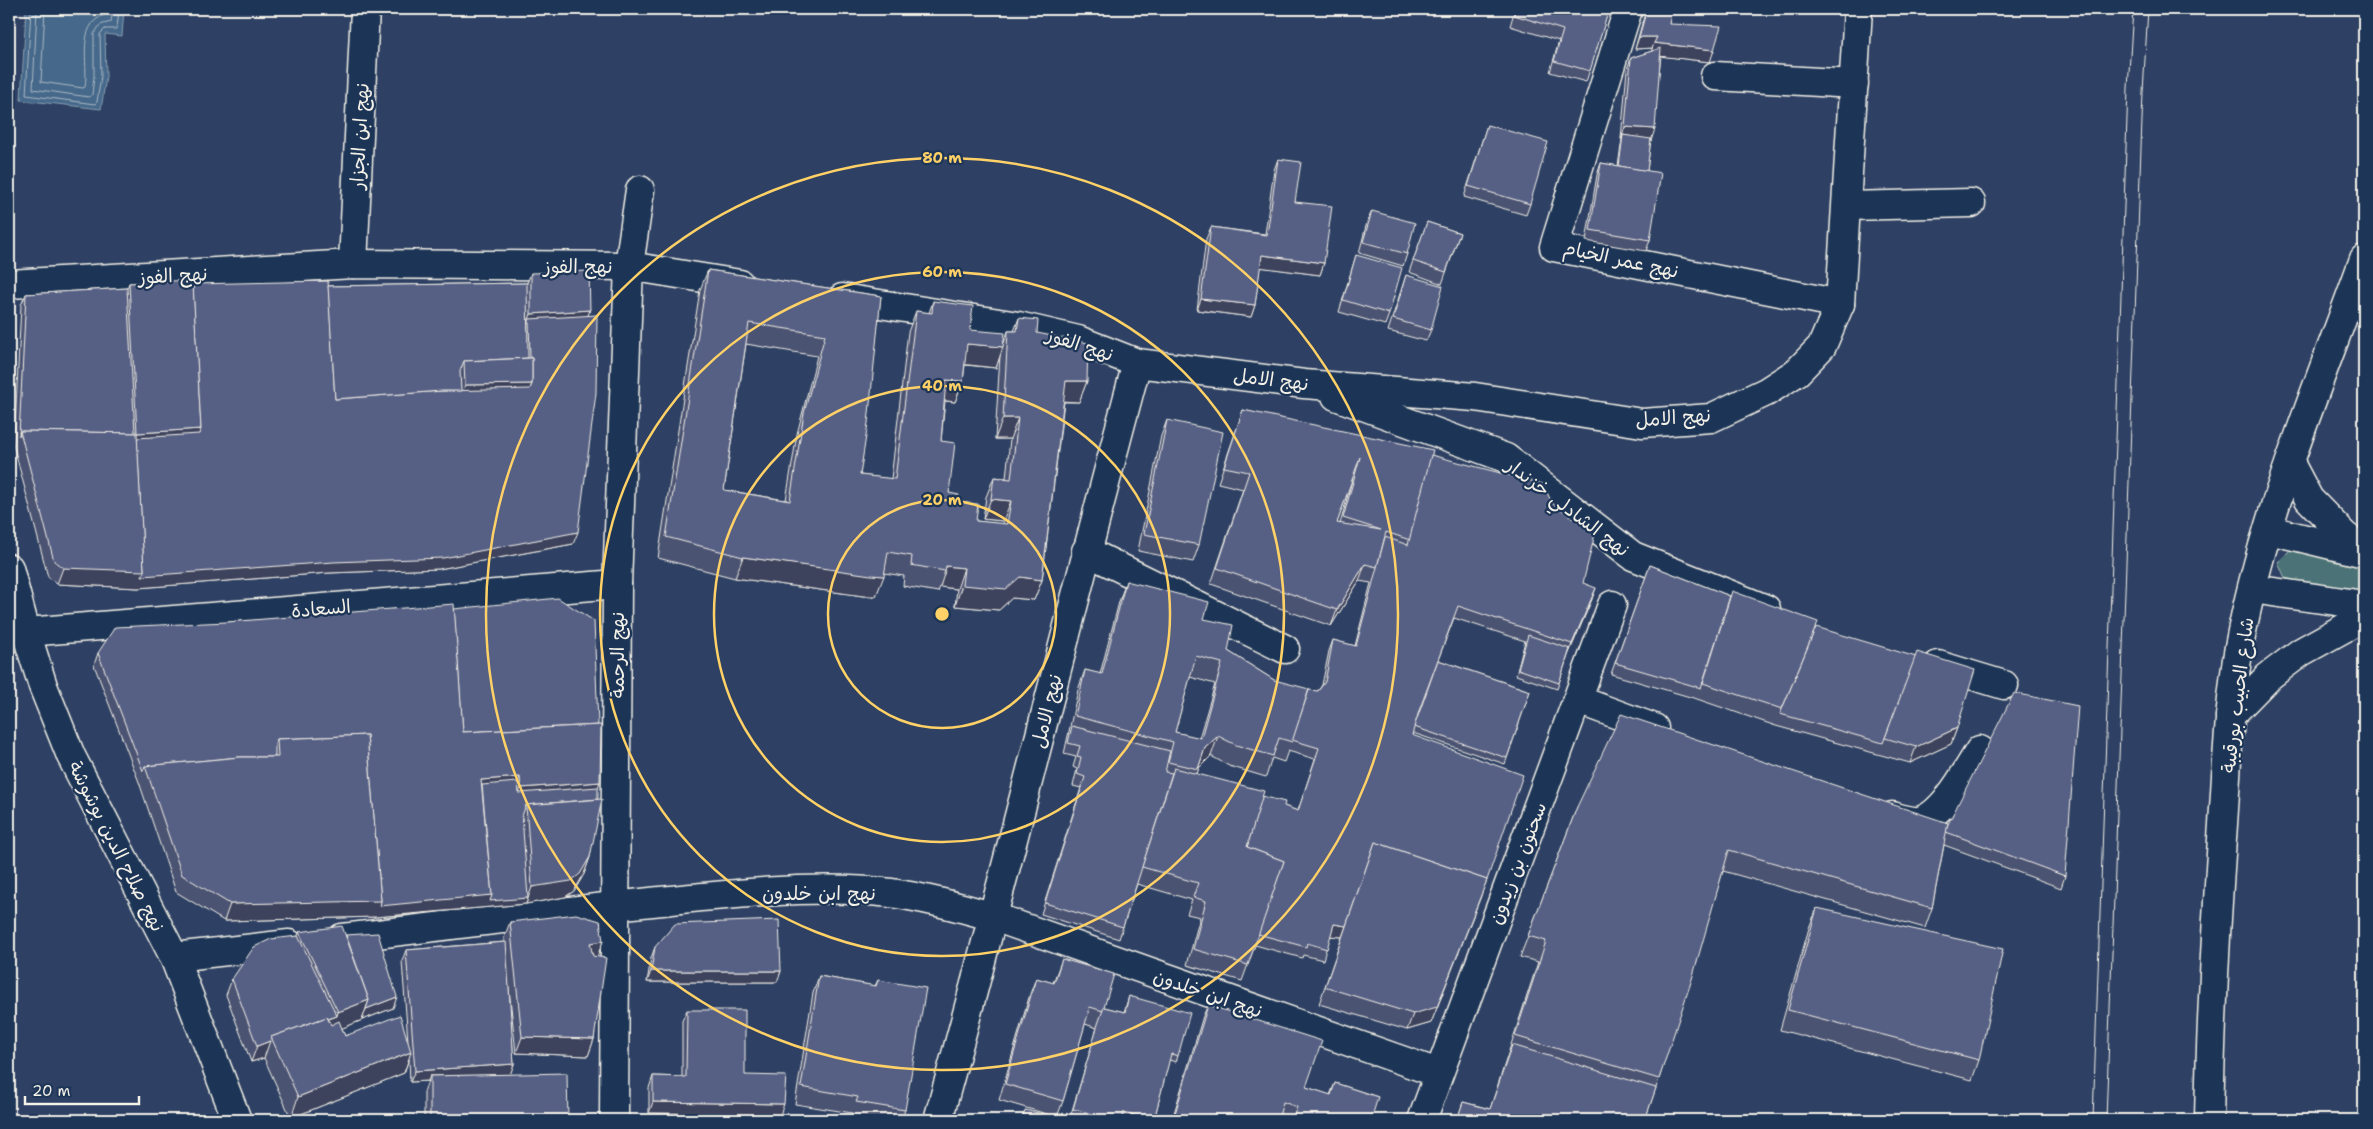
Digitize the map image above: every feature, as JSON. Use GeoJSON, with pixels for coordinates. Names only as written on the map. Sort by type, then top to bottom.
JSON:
{"type":"FeatureCollection","features":[{"type":"Feature","properties":{"kind":"street","name":"نهج ابن الجزار"},"geometry":{"type":"LineString","coordinates":[[353,264],[365,9]]}},
{"type":"Feature","properties":{"kind":"street","name":"نهج عمر الخيام"},"geometry":{"type":"LineString","coordinates":[[1628,9],[1554,247],[1840,304]]}},
{"type":"Feature","properties":{"kind":"street","name":"نهج الامل"},"geometry":{"type":"LineString","coordinates":[[938,1120],[994,917],[1086,551],[1137,363],[1304,384],[1475,397],[1642,423],[1711,418],[1766,392],[1797,372],[1822,346],[1840,304],[1858,9]]}},
{"type":"Feature","properties":{"kind":"street"},"geometry":{"type":"LineString","coordinates":[[1715,76],[1854,84]]}},
{"type":"Feature","properties":{"kind":"street","name":"نهج الرحمة"},"geometry":{"type":"LineString","coordinates":[[614,1120],[617,905],[617,584],[629,266],[640,190]]}},
{"type":"Feature","properties":{"kind":"street"},"geometry":{"type":"LineString","coordinates":[[1847,206],[1971,203]]}},
{"type":"Feature","properties":{"kind":"street","name":"شارع الحبيب بورقيبة"},"geometry":{"type":"LineString","coordinates":[[2209,1120],[2212,974],[2230,716],[2239,647],[2252,589],[2290,464],[2364,259]]}},
{"type":"Feature","properties":{"kind":"street","name":"نهج الفوز"},"geometry":{"type":"LineString","coordinates":[[9,284],[353,264],[629,266],[763,287]]}},
{"type":"Feature","properties":{"kind":"street","name":"نهج الفوز"},"geometry":{"type":"LineString","coordinates":[[819,295],[1018,326],[1078,340],[1137,363]]}},
{"type":"Feature","properties":{"kind":"street","name":"نهج الشادلي خزندار"},"geometry":{"type":"LineString","coordinates":[[1304,384],[1506,458],[1633,556],[1787,617]]}},
{"type":"Feature","properties":{"kind":"street"},"geometry":{"type":"LineString","coordinates":[[2290,464],[2309,499],[2344,535],[2364,552]]}},
{"type":"Feature","properties":{"kind":"street"},"geometry":{"type":"LineString","coordinates":[[2269,530],[2364,552]]}},
{"type":"Feature","properties":{"kind":"street"},"geometry":{"type":"LineString","coordinates":[[1086,551],[1285,649]]}},
{"type":"Feature","properties":{"kind":"street","name":"نهج صلاح الدين بوشوشة"},"geometry":{"type":"LineString","coordinates":[[9,568],[43,686],[71,756],[174,957],[237,1120]]}},
{"type":"Feature","properties":{"kind":"street","name":"السعادة"},"geometry":{"type":"LineString","coordinates":[[26,632],[617,584]]}},
{"type":"Feature","properties":{"kind":"street"},"geometry":{"type":"LineString","coordinates":[[2252,589],[2364,605]]}},
{"type":"Feature","properties":{"kind":"street","name":"سحنون بن زيدون"},"geometry":{"type":"LineString","coordinates":[[1422,1120],[1612,606]]}},
{"type":"Feature","properties":{"kind":"street"},"geometry":{"type":"LineString","coordinates":[[2230,716],[2268,677],[2301,652],[2364,616]]}},
{"type":"Feature","properties":{"kind":"street"},"geometry":{"type":"LineString","coordinates":[[1910,657],[2004,685]]}},
{"type":"Feature","properties":{"kind":"street"},"geometry":{"type":"LineString","coordinates":[[1578,700],[1680,737]]}},
{"type":"Feature","properties":{"kind":"street"},"geometry":{"type":"LineString","coordinates":[[1873,809],[1900,819],[1919,820],[1938,810],[1980,750]]}},
{"type":"Feature","properties":{"kind":"street","name":"نهج ابن خلدون"},"geometry":{"type":"LineString","coordinates":[[174,957],[617,905],[798,890],[841,889],[890,893],[939,902],[994,917],[1438,1073]]}},
{"type":"Feature","properties":{"kind":"green space"},"geometry":{"type":"Polygon","coordinates":[[[2291,549],[2364,564],[2364,592],[2332,592],[2285,578],[2278,562],[2291,549]]]}},
{"type":"Feature","properties":{"kind":"water"},"geometry":{"type":"Polygon","coordinates":[[[26,9],[124,9],[122,36],[105,34],[106,77],[101,109],[21,100],[26,9]]]}},
{"type":"Feature","properties":{"kind":"building"},"geometry":{"type":"Polygon","coordinates":[[[1515,9],[1609,9],[1590,71],[1554,61],[1563,30],[1514,15],[1515,9]]]}},
{"type":"Feature","properties":{"kind":"building"},"geometry":{"type":"Polygon","coordinates":[[[1647,9],[1672,9],[1669,24],[1721,26],[1714,50],[1654,43],[1657,37],[1639,37],[1647,9]]]}},
{"type":"Feature","properties":{"kind":"building"},"geometry":{"type":"Polygon","coordinates":[[[1661,48],[1655,129],[1625,127],[1631,58],[1661,48]]]}},
{"type":"Feature","properties":{"kind":"building"},"geometry":{"type":"Polygon","coordinates":[[[1487,125],[1548,142],[1530,204],[1468,186],[1487,125]]]}},
{"type":"Feature","properties":{"kind":"building"},"geometry":{"type":"Polygon","coordinates":[[[1623,135],[1651,139],[1647,171],[1619,166],[1623,135]]]}},
{"type":"Feature","properties":{"kind":"building"},"geometry":{"type":"Polygon","coordinates":[[[1278,159],[1301,162],[1295,202],[1332,206],[1324,263],[1262,255],[1255,305],[1201,299],[1211,227],[1267,235],[1278,159]]]}},
{"type":"Feature","properties":{"kind":"building"},"geometry":{"type":"Polygon","coordinates":[[[1601,163],[1661,173],[1650,240],[1590,230],[1601,163]]]}},
{"type":"Feature","properties":{"kind":"building"},"geometry":{"type":"Polygon","coordinates":[[[1372,211],[1415,223],[1407,254],[1363,242],[1372,211]]]}},
{"type":"Feature","properties":{"kind":"building"},"geometry":{"type":"Polygon","coordinates":[[[1427,222],[1460,233],[1446,272],[1413,261],[1427,222]]]}},
{"type":"Feature","properties":{"kind":"building"},"geometry":{"type":"Polygon","coordinates":[[[1356,255],[1402,268],[1389,314],[1343,300],[1356,255]]]}},
{"type":"Feature","properties":{"kind":"building"},"geometry":{"type":"Polygon","coordinates":[[[708,270],[881,296],[868,423],[860,475],[895,479],[916,311],[932,313],[933,301],[973,306],[970,330],[1005,333],[1003,347],[967,344],[963,381],[946,380],[941,441],[955,443],[949,493],[959,495],[957,502],[978,504],[976,521],[1007,524],[1011,501],[991,499],[994,477],[1011,479],[1018,418],[1003,418],[1008,331],[1017,331],[1019,318],[1038,320],[1037,333],[1088,343],[1087,381],[1066,381],[1042,580],[1020,577],[1006,589],[962,585],[964,568],[946,566],[945,571],[911,565],[912,556],[888,552],[884,576],[871,575],[743,557],[666,537],[708,270]],[[749,323],[724,490],[790,501],[804,413],[825,335],[749,323]]]}},
{"type":"Feature","properties":{"kind":"building"},"geometry":{"type":"Polygon","coordinates":[[[589,271],[590,310],[531,314],[531,273],[589,271]]]}},
{"type":"Feature","properties":{"kind":"building"},"geometry":{"type":"Polygon","coordinates":[[[1406,275],[1443,286],[1431,330],[1393,319],[1406,275]]]}},
{"type":"Feature","properties":{"kind":"building"},"geometry":{"type":"Polygon","coordinates":[[[193,280],[201,429],[137,433],[129,283],[193,280]]]}},
{"type":"Feature","properties":{"kind":"building"},"geometry":{"type":"Polygon","coordinates":[[[328,281],[335,399],[442,391],[530,389],[532,384],[532,358],[530,358],[529,319],[597,315],[596,393],[578,532],[443,558],[334,562],[142,576],[144,571],[137,438],[199,434],[201,429],[193,284],[328,281]]]}},
{"type":"Feature","properties":{"kind":"building"},"geometry":{"type":"Polygon","coordinates":[[[527,283],[528,358],[464,361],[460,371],[461,391],[335,399],[328,286],[527,283]]]}},
{"type":"Feature","properties":{"kind":"building"},"geometry":{"type":"Polygon","coordinates":[[[127,288],[135,433],[20,431],[19,436],[26,294],[127,288]]]}},
{"type":"Feature","properties":{"kind":"building"},"geometry":{"type":"Polygon","coordinates":[[[532,358],[532,384],[465,385],[464,361],[532,358]]]}},
{"type":"Feature","properties":{"kind":"building"},"geometry":{"type":"Polygon","coordinates":[[[1243,410],[1433,450],[1410,540],[1386,532],[1377,567],[1365,564],[1337,610],[1217,568],[1249,472],[1224,467],[1243,410]],[[1360,457],[1337,523],[1381,530],[1343,518],[1360,457]]]}},
{"type":"Feature","properties":{"kind":"building"},"geometry":{"type":"Polygon","coordinates":[[[1167,420],[1223,432],[1199,545],[1144,534],[1167,420]]]}},
{"type":"Feature","properties":{"kind":"building"},"geometry":{"type":"Polygon","coordinates":[[[20,431],[137,433],[144,571],[63,568],[54,561],[20,431]]]}},
{"type":"Feature","properties":{"kind":"building"},"geometry":{"type":"Polygon","coordinates":[[[1431,455],[1543,484],[1552,503],[1595,534],[1583,583],[1596,588],[1572,644],[1458,606],[1412,735],[1523,775],[1487,880],[1375,842],[1346,926],[1334,924],[1327,949],[1307,943],[1306,947],[1258,934],[1284,861],[1247,847],[1262,796],[1285,802],[1284,806],[1298,811],[1319,748],[1292,740],[1309,690],[1318,691],[1325,682],[1333,640],[1356,646],[1385,537],[1408,545],[1431,455]]]}},
{"type":"Feature","properties":{"kind":"building"},"geometry":{"type":"Polygon","coordinates":[[[1650,565],[1730,596],[1701,688],[1615,663],[1650,565]]]}},
{"type":"Feature","properties":{"kind":"building"},"geometry":{"type":"Polygon","coordinates":[[[1126,581],[1209,602],[1204,619],[1233,625],[1228,651],[1274,680],[1309,689],[1292,742],[1279,738],[1273,756],[1236,745],[1218,736],[1205,748],[1198,769],[1168,762],[1173,742],[1075,716],[1085,670],[1102,674],[1126,581]],[[1196,656],[1175,732],[1201,738],[1222,663],[1196,656]]]}},
{"type":"Feature","properties":{"kind":"building"},"geometry":{"type":"Polygon","coordinates":[[[1732,591],[1818,622],[1782,709],[1703,683],[1732,591]]]}},
{"type":"Feature","properties":{"kind":"building"},"geometry":{"type":"Polygon","coordinates":[[[558,598],[594,621],[598,725],[463,732],[454,609],[558,598]]]}},
{"type":"Feature","properties":{"kind":"building"},"geometry":{"type":"Polygon","coordinates":[[[454,604],[463,732],[601,725],[600,782],[521,788],[520,777],[481,780],[492,895],[380,906],[367,735],[277,739],[275,757],[240,757],[145,766],[143,771],[98,653],[115,627],[227,622],[454,604]]]}},
{"type":"Feature","properties":{"kind":"building"},"geometry":{"type":"Polygon","coordinates":[[[1816,627],[1916,657],[1883,743],[1780,714],[1816,627]]]}},
{"type":"Feature","properties":{"kind":"building"},"geometry":{"type":"Polygon","coordinates":[[[1528,635],[1570,649],[1559,683],[1518,669],[1528,635]]]}},
{"type":"Feature","properties":{"kind":"building"},"geometry":{"type":"Polygon","coordinates":[[[1917,652],[1975,670],[1957,728],[1916,747],[1885,738],[1917,652]]]}},
{"type":"Feature","properties":{"kind":"building"},"geometry":{"type":"Polygon","coordinates":[[[1438,660],[1530,691],[1507,758],[1414,727],[1438,660]]]}},
{"type":"Feature","properties":{"kind":"building"},"geometry":{"type":"Polygon","coordinates":[[[2014,693],[2078,706],[2065,876],[1946,832],[1947,826],[2014,693]]]}},
{"type":"Feature","properties":{"kind":"building"},"geometry":{"type":"Polygon","coordinates":[[[1621,714],[1948,823],[1932,908],[1729,850],[1692,979],[1659,1079],[1515,1036],[1546,941],[1528,936],[1577,807],[1621,714]]]}},
{"type":"Feature","properties":{"kind":"building"},"geometry":{"type":"Polygon","coordinates":[[[1072,726],[1170,751],[1165,772],[1172,773],[1123,927],[1045,903],[1085,777],[1077,774],[1081,757],[1077,756],[1080,746],[1068,743],[1072,726]]]}},
{"type":"Feature","properties":{"kind":"building"},"geometry":{"type":"Polygon","coordinates":[[[367,735],[381,901],[230,904],[182,875],[145,766],[240,757],[278,757],[277,739],[367,735]]]}},
{"type":"Feature","properties":{"kind":"building"},"geometry":{"type":"Polygon","coordinates":[[[1174,768],[1264,791],[1247,847],[1284,861],[1248,965],[1193,949],[1206,901],[1193,897],[1198,883],[1142,867],[1174,768]]]}},
{"type":"Feature","properties":{"kind":"building"},"geometry":{"type":"Polygon","coordinates":[[[518,782],[519,793],[598,787],[598,799],[526,805],[522,816],[528,898],[490,901],[492,895],[482,785],[518,782]]]}},
{"type":"Feature","properties":{"kind":"building"},"geometry":{"type":"Polygon","coordinates":[[[602,799],[590,857],[580,874],[571,881],[532,887],[526,805],[602,799]]]}},
{"type":"Feature","properties":{"kind":"building"},"geometry":{"type":"Polygon","coordinates":[[[1375,842],[1487,880],[1437,1007],[1413,1014],[1325,987],[1375,842]]]}},
{"type":"Feature","properties":{"kind":"building"},"geometry":{"type":"Polygon","coordinates":[[[1817,908],[2003,949],[1979,1060],[1788,1010],[1817,908]]]}},
{"type":"Feature","properties":{"kind":"building"},"geometry":{"type":"Polygon","coordinates":[[[576,914],[600,921],[603,941],[590,943],[593,956],[606,958],[594,1039],[522,1037],[510,922],[576,914]]]}},
{"type":"Feature","properties":{"kind":"building"},"geometry":{"type":"Polygon","coordinates":[[[779,920],[781,971],[651,971],[655,947],[675,924],[779,920]]]}},
{"type":"Feature","properties":{"kind":"building"},"geometry":{"type":"Polygon","coordinates":[[[342,926],[369,1000],[338,1012],[299,932],[342,926]]]}},
{"type":"Feature","properties":{"kind":"building"},"geometry":{"type":"Polygon","coordinates":[[[378,933],[397,997],[366,1009],[369,1000],[346,935],[378,933]]]}},
{"type":"Feature","properties":{"kind":"building"},"geometry":{"type":"Polygon","coordinates":[[[298,936],[337,1016],[328,1019],[327,1017],[271,1037],[270,1041],[257,1046],[232,979],[254,947],[271,939],[298,936]]]}},
{"type":"Feature","properties":{"kind":"building"},"geometry":{"type":"Polygon","coordinates":[[[506,942],[514,1064],[415,1071],[406,950],[506,942]]]}},
{"type":"Feature","properties":{"kind":"building"},"geometry":{"type":"Polygon","coordinates":[[[1062,959],[1114,974],[1103,1011],[1090,1007],[1063,1101],[1005,1084],[1036,978],[1054,983],[1062,959]]]}},
{"type":"Feature","properties":{"kind":"building"},"geometry":{"type":"Polygon","coordinates":[[[819,976],[876,986],[878,980],[926,988],[905,1110],[856,1102],[858,1097],[801,1087],[819,976]]]}},
{"type":"Feature","properties":{"kind":"building"},"geometry":{"type":"Polygon","coordinates":[[[1129,996],[1190,1013],[1178,1056],[1171,1054],[1154,1120],[1137,1120],[1138,1116],[1124,1112],[1122,1120],[1090,1120],[1092,1114],[1073,1109],[1098,1024],[1104,1007],[1125,1012],[1129,996]]]}},
{"type":"Feature","properties":{"kind":"building"},"geometry":{"type":"Polygon","coordinates":[[[1208,1005],[1322,1041],[1306,1087],[1331,1095],[1335,1083],[1378,1097],[1371,1120],[1292,1120],[1297,1107],[1283,1102],[1278,1120],[1173,1120],[1208,1005]]]}},
{"type":"Feature","properties":{"kind":"building"},"geometry":{"type":"Polygon","coordinates":[[[687,1010],[745,1010],[745,1075],[786,1076],[784,1104],[653,1102],[653,1076],[686,1077],[687,1010]]]}},
{"type":"Feature","properties":{"kind":"building"},"geometry":{"type":"Polygon","coordinates":[[[400,1015],[411,1052],[298,1097],[271,1037],[327,1017],[331,1025],[339,1021],[345,1036],[400,1015]]]}},
{"type":"Feature","properties":{"kind":"building"},"geometry":{"type":"Polygon","coordinates":[[[1512,1045],[1656,1088],[1645,1120],[1457,1120],[1463,1102],[1490,1109],[1512,1045]]]}},
{"type":"Feature","properties":{"kind":"building"},"geometry":{"type":"Polygon","coordinates":[[[567,1073],[568,1120],[430,1120],[430,1076],[567,1073]]]}},
{"type":"Feature","properties":{"kind":"building"},"geometry":{"type":"Polygon","coordinates":[[[1025,1110],[1069,1120],[1022,1120],[1025,1110]]]}},
{"type":"Feature","properties":{"kind":"building"},"geometry":{"type":"Polygon","coordinates":[[[676,1119],[730,1120],[676,1120],[676,1119]]]}},
{"type":"Feature","properties":{"kind":"tram line"},"geometry":{"type":"LineString","coordinates":[[2093,1120],[2128,88],[2133,9]]}},
{"type":"Feature","properties":{"kind":"tram line"},"geometry":{"type":"LineString","coordinates":[[2106,1120],[2143,92],[2148,9]]}}]}
